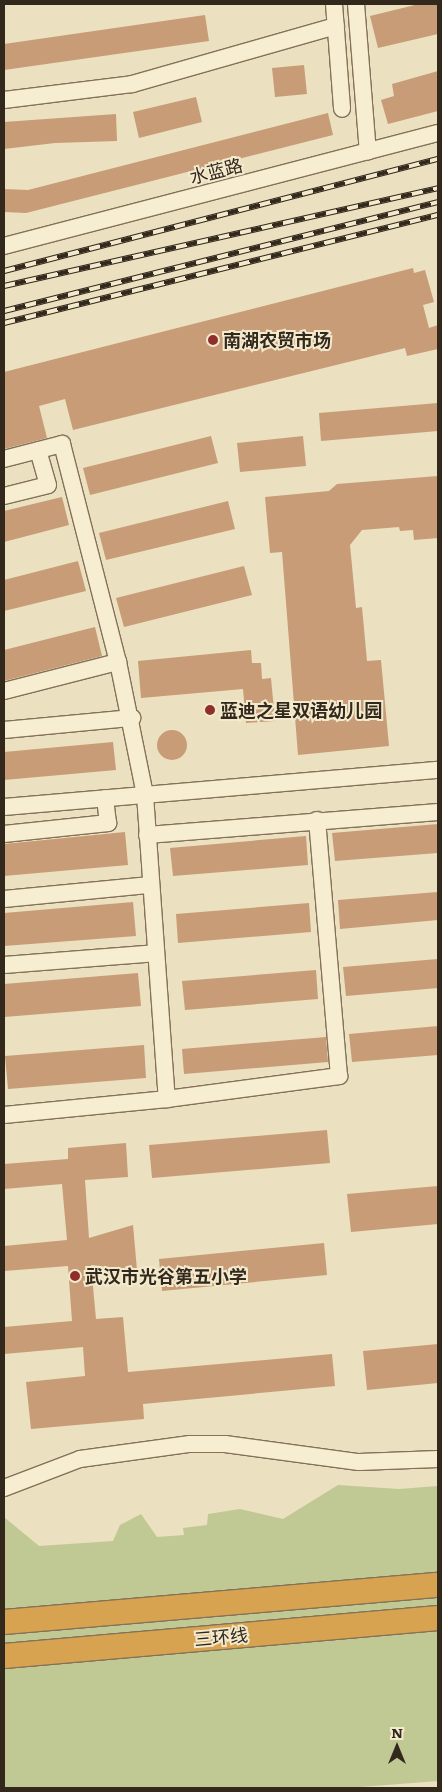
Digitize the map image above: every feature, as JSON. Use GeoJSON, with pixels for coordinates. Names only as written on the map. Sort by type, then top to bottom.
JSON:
{"type":"FeatureCollection","features":[{"type":"Feature","properties":{"kind":"highway","name":"三环线"},"geometry":{"type":"LineString","coordinates":[[4,1622],[438,1585]]}},
{"type":"Feature","properties":{"kind":"highway","name":"三环线"},"geometry":{"type":"LineString","coordinates":[[4,1656],[438,1618]]}},
{"type":"Feature","properties":{"kind":"street"},"geometry":{"type":"LineString","coordinates":[[334,4],[342,109]]}},
{"type":"Feature","properties":{"kind":"street"},"geometry":{"type":"LineString","coordinates":[[356,4],[368,152]]}},
{"type":"Feature","properties":{"kind":"street"},"geometry":{"type":"LineString","coordinates":[[4,100],[132,84],[336,26]]}},
{"type":"Feature","properties":{"kind":"street","name":"水蓝路"},"geometry":{"type":"LineString","coordinates":[[4,246],[438,133]]}},
{"type":"Feature","properties":{"kind":"street"},"geometry":{"type":"LineString","coordinates":[[4,459],[62,444],[118,662],[132,718],[145,795],[166,1099]]}},
{"type":"Feature","properties":{"kind":"street"},"geometry":{"type":"LineString","coordinates":[[4,496],[48,485],[38,450]]}},
{"type":"Feature","properties":{"kind":"street"},"geometry":{"type":"LineString","coordinates":[[4,691],[118,662]]}},
{"type":"Feature","properties":{"kind":"street"},"geometry":{"type":"LineString","coordinates":[[4,730],[132,718]]}},
{"type":"Feature","properties":{"kind":"street"},"geometry":{"type":"LineString","coordinates":[[4,807],[438,770]]}},
{"type":"Feature","properties":{"kind":"street"},"geometry":{"type":"LineString","coordinates":[[4,834],[108,823],[105,798]]}},
{"type":"Feature","properties":{"kind":"street"},"geometry":{"type":"LineString","coordinates":[[147,835],[317,820],[438,812]]}},
{"type":"Feature","properties":{"kind":"street"},"geometry":{"type":"LineString","coordinates":[[4,1115],[166,1099],[339,1076],[317,820]]}},
{"type":"Feature","properties":{"kind":"street"},"geometry":{"type":"LineString","coordinates":[[4,899],[150,885]]}},
{"type":"Feature","properties":{"kind":"street"},"geometry":{"type":"LineString","coordinates":[[4,965],[155,953]]}},
{"type":"Feature","properties":{"kind":"street"},"geometry":{"type":"LineString","coordinates":[[4,1488],[80,1459],[190,1444],[225,1444],[358,1462],[438,1459]]}},
{"type":"Feature","properties":{"kind":"green space"},"geometry":{"type":"Polygon","coordinates":[[[338,1485],[399,1489],[438,1486],[438,1781],[348,1788],[4,1788],[4,1517],[39,1546],[113,1541],[120,1525],[141,1514],[157,1537],[184,1535],[183,1528],[207,1525],[208,1514],[240,1509],[283,1519],[338,1485]]]}},
{"type":"Feature","properties":{"kind":"building"},"geometry":{"type":"Polygon","coordinates":[[[419,4],[438,4],[438,34],[378,48],[370,16],[419,4]]]}},
{"type":"Feature","properties":{"kind":"building"},"geometry":{"type":"Polygon","coordinates":[[[205,15],[209,41],[4,70],[4,44],[205,15]]]}},
{"type":"Feature","properties":{"kind":"building"},"geometry":{"type":"Polygon","coordinates":[[[304,65],[307,94],[275,97],[272,68],[304,65]]]}},
{"type":"Feature","properties":{"kind":"building"},"geometry":{"type":"Polygon","coordinates":[[[438,71],[438,111],[388,124],[381,100],[394,96],[392,84],[438,71]]]}},
{"type":"Feature","properties":{"kind":"building"},"geometry":{"type":"Polygon","coordinates":[[[196,97],[202,122],[139,138],[133,112],[196,97]]]}},
{"type":"Feature","properties":{"kind":"building"},"geometry":{"type":"Polygon","coordinates":[[[328,113],[333,135],[26,213],[4,212],[4,189],[28,190],[328,113]]]}},
{"type":"Feature","properties":{"kind":"building"},"geometry":{"type":"Polygon","coordinates":[[[116,114],[117,141],[55,143],[4,149],[4,122],[116,114]]]}},
{"type":"Feature","properties":{"kind":"building"},"geometry":{"type":"Polygon","coordinates":[[[413,268],[414,273],[425,270],[434,302],[423,305],[429,328],[438,325],[438,349],[407,356],[405,348],[73,430],[65,399],[39,406],[47,438],[4,449],[4,372],[413,268]]]}},
{"type":"Feature","properties":{"kind":"building"},"geometry":{"type":"Polygon","coordinates":[[[438,403],[438,431],[321,441],[319,413],[438,403]]]}},
{"type":"Feature","properties":{"kind":"building"},"geometry":{"type":"Polygon","coordinates":[[[211,436],[218,463],[90,495],[83,468],[211,436]]]}},
{"type":"Feature","properties":{"kind":"building"},"geometry":{"type":"Polygon","coordinates":[[[303,436],[306,466],[240,472],[237,443],[303,436]]]}},
{"type":"Feature","properties":{"kind":"building"},"geometry":{"type":"Polygon","coordinates":[[[438,476],[438,538],[414,540],[413,530],[400,531],[399,527],[362,530],[350,545],[356,608],[362,607],[367,661],[381,660],[389,746],[298,755],[282,552],[270,553],[265,497],[329,491],[337,484],[438,476]]]}},
{"type":"Feature","properties":{"kind":"building"},"geometry":{"type":"Polygon","coordinates":[[[62,497],[69,525],[4,542],[4,511],[62,497]]]}},
{"type":"Feature","properties":{"kind":"building"},"geometry":{"type":"Polygon","coordinates":[[[228,501],[235,529],[106,560],[99,533],[228,501]]]}},
{"type":"Feature","properties":{"kind":"building"},"geometry":{"type":"Polygon","coordinates":[[[78,561],[86,591],[4,611],[4,580],[78,561]]]}},
{"type":"Feature","properties":{"kind":"building"},"geometry":{"type":"Polygon","coordinates":[[[244,566],[252,595],[124,627],[116,598],[244,566]]]}},
{"type":"Feature","properties":{"kind":"building"},"geometry":{"type":"Polygon","coordinates":[[[95,627],[102,656],[4,681],[4,650],[95,627]]]}},
{"type":"Feature","properties":{"kind":"building"},"geometry":{"type":"Polygon","coordinates":[[[251,650],[252,663],[261,663],[262,679],[271,678],[275,721],[246,723],[243,689],[141,698],[138,661],[251,650]]]}},
{"type":"Feature","properties":{"kind":"building"},"geometry":{"type":"Polygon","coordinates":[[[172,730],[178,731],[186,739],[186,751],[178,759],[172,760],[166,759],[158,751],[157,745],[158,739],[166,731],[172,730]]]}},
{"type":"Feature","properties":{"kind":"building"},"geometry":{"type":"Polygon","coordinates":[[[113,742],[116,770],[4,780],[4,752],[113,742]]]}},
{"type":"Feature","properties":{"kind":"building"},"geometry":{"type":"Polygon","coordinates":[[[438,824],[438,853],[335,861],[332,833],[438,824]]]}},
{"type":"Feature","properties":{"kind":"building"},"geometry":{"type":"Polygon","coordinates":[[[125,832],[128,865],[4,876],[4,844],[125,832]]]}},
{"type":"Feature","properties":{"kind":"building"},"geometry":{"type":"Polygon","coordinates":[[[306,836],[308,865],[173,876],[170,848],[306,836]]]}},
{"type":"Feature","properties":{"kind":"building"},"geometry":{"type":"Polygon","coordinates":[[[438,892],[438,920],[340,929],[338,900],[438,892]]]}},
{"type":"Feature","properties":{"kind":"building"},"geometry":{"type":"Polygon","coordinates":[[[133,902],[136,936],[4,946],[4,913],[133,902]]]}},
{"type":"Feature","properties":{"kind":"building"},"geometry":{"type":"Polygon","coordinates":[[[309,903],[311,932],[178,943],[176,914],[309,903]]]}},
{"type":"Feature","properties":{"kind":"building"},"geometry":{"type":"Polygon","coordinates":[[[438,959],[438,988],[346,996],[343,967],[438,959]]]}},
{"type":"Feature","properties":{"kind":"building"},"geometry":{"type":"Polygon","coordinates":[[[316,970],[318,999],[185,1010],[182,981],[316,970]]]}},
{"type":"Feature","properties":{"kind":"building"},"geometry":{"type":"Polygon","coordinates":[[[138,973],[141,1006],[4,1017],[4,984],[138,973]]]}},
{"type":"Feature","properties":{"kind":"building"},"geometry":{"type":"Polygon","coordinates":[[[438,1026],[438,1055],[352,1062],[349,1034],[438,1026]]]}},
{"type":"Feature","properties":{"kind":"building"},"geometry":{"type":"Polygon","coordinates":[[[326,1037],[328,1062],[184,1074],[182,1049],[326,1037]]]}},
{"type":"Feature","properties":{"kind":"building"},"geometry":{"type":"Polygon","coordinates":[[[144,1045],[146,1078],[8,1089],[5,1056],[144,1045]]]}},
{"type":"Feature","properties":{"kind":"building"},"geometry":{"type":"Polygon","coordinates":[[[327,1130],[330,1163],[152,1178],[149,1145],[327,1130]]]}},
{"type":"Feature","properties":{"kind":"building"},"geometry":{"type":"Polygon","coordinates":[[[126,1143],[128,1177],[85,1180],[89,1238],[133,1225],[137,1270],[91,1265],[96,1319],[123,1317],[128,1372],[332,1354],[335,1386],[143,1404],[144,1419],[31,1429],[26,1382],[85,1376],[83,1347],[4,1354],[4,1327],[72,1321],[68,1266],[4,1271],[4,1246],[67,1240],[62,1184],[4,1189],[4,1164],[68,1159],[68,1148],[126,1143]]]}},
{"type":"Feature","properties":{"kind":"building"},"geometry":{"type":"Polygon","coordinates":[[[438,1186],[438,1224],[351,1232],[347,1194],[438,1186]]]}},
{"type":"Feature","properties":{"kind":"building"},"geometry":{"type":"Polygon","coordinates":[[[324,1243],[327,1275],[162,1291],[159,1259],[324,1243]]]}},
{"type":"Feature","properties":{"kind":"building"},"geometry":{"type":"Polygon","coordinates":[[[438,1344],[438,1383],[367,1390],[363,1351],[438,1344]]]}},
{"type":"Feature","properties":{"kind":"railway"},"geometry":{"type":"LineString","coordinates":[[4,271],[438,159]]}},
{"type":"Feature","properties":{"kind":"railway"},"geometry":{"type":"LineString","coordinates":[[4,286],[438,188]]}},
{"type":"Feature","properties":{"kind":"railway"},"geometry":{"type":"LineString","coordinates":[[4,311],[438,202]]}},
{"type":"Feature","properties":{"kind":"railway"},"geometry":{"type":"LineString","coordinates":[[4,323],[438,215]]}},
{"type":"Feature","properties":{"kind":"place","name":"南湖农贸市场"},"geometry":{"type":"Point","coordinates":[213,340]}},
{"type":"Feature","properties":{"kind":"place","name":"蓝迪之星双语幼儿园"},"geometry":{"type":"Point","coordinates":[210,710]}},
{"type":"Feature","properties":{"kind":"place","name":"武汉市光谷第五小学"},"geometry":{"type":"Point","coordinates":[75,1276]}}]}
